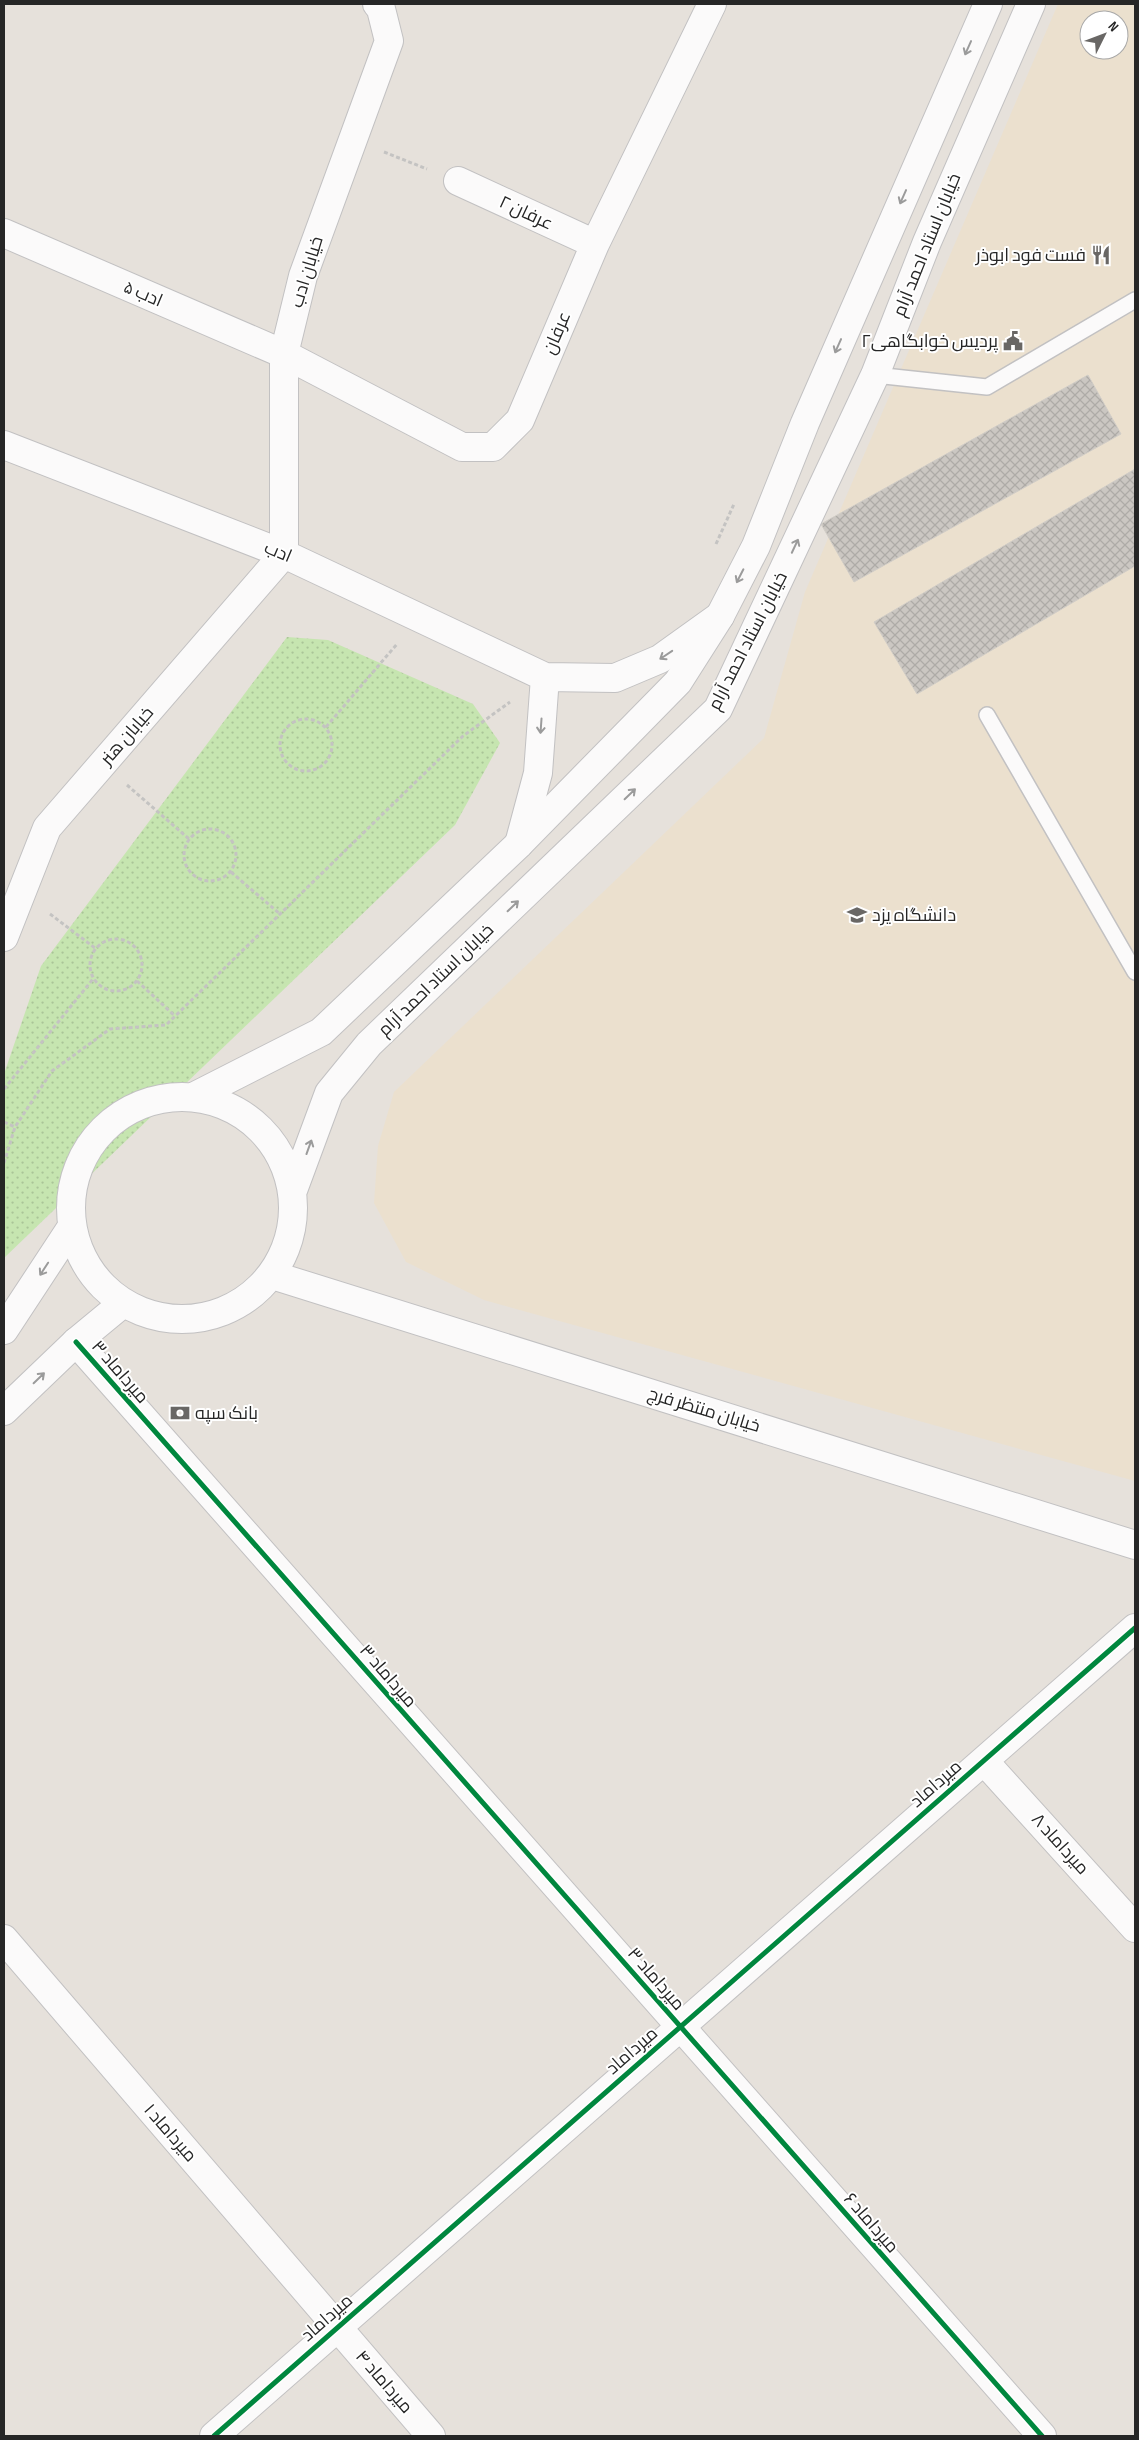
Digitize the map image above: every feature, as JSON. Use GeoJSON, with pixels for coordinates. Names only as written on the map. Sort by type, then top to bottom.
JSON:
{"type":"FeatureCollection","features":[{"type":"Feature","properties":{"kind":"street","name":"خیابان ادب"},"geometry":{"type":"LineString","coordinates":[[284,554],[284,354],[303,276],[389,41],[381,9],[377,4]]}},
{"type":"Feature","properties":{"kind":"street","name":"عرفان"},"geometry":{"type":"LineString","coordinates":[[284,354],[462,447],[493,447],[520,420],[595,244],[712,4]]}},
{"type":"Feature","properties":{"kind":"street","name":"خیابان استاد احمد آرام"},"geometry":{"type":"LineString","coordinates":[[193,1097],[321,1032],[520,844],[678,682],[720,616],[756,546],[805,423],[988,4]]}},
{"type":"Feature","properties":{"kind":"street","name":"خیابان استاد احمد آرام"},"geometry":{"type":"LineString","coordinates":[[292,1193],[329,1093],[370,1044],[718,709],[875,374],[927,242],[1031,4]]}},
{"type":"Feature","properties":{"kind":"street","name":"عرفان ۲"},"geometry":{"type":"LineString","coordinates":[[458,182],[595,244]]}},
{"type":"Feature","properties":{"kind":"street","name":"ادب ۵"},"geometry":{"type":"LineString","coordinates":[[4,233],[284,354]]}},
{"type":"Feature","properties":{"kind":"street","name":"ادب"},"geometry":{"type":"LineString","coordinates":[[4,445],[284,554],[545,677]]}},
{"type":"Feature","properties":{"kind":"street","name":"خیابان هنر"},"geometry":{"type":"LineString","coordinates":[[4,937],[47,828],[284,554]]}},
{"type":"Feature","properties":{"kind":"street"},"geometry":{"type":"LineString","coordinates":[[520,844],[538,773],[545,677],[615,678],[660,659],[720,616]]}},
{"type":"Feature","properties":{"kind":"street"},"geometry":{"type":"LineString","coordinates":[[193,1097],[223,1104],[250,1120],[278,1152],[292,1193],[290,1236],[272,1275],[242,1303],[203,1319],[161,1319],[122,1304],[90,1272],[71,1228],[73,1177],[99,1132],[142,1103],[193,1097]]}},
{"type":"Feature","properties":{"kind":"street"},"geometry":{"type":"LineString","coordinates":[[4,1330],[71,1228]]}},
{"type":"Feature","properties":{"kind":"street","name":"خیابان منتظر فرج"},"geometry":{"type":"LineString","coordinates":[[272,1275],[1135,1545]]}},
{"type":"Feature","properties":{"kind":"street"},"geometry":{"type":"LineString","coordinates":[[4,1411],[76,1342],[122,1304]]}},
{"type":"Feature","properties":{"kind":"street","name":"میرداماد ۳"},"geometry":{"type":"LineString","coordinates":[[76,1342],[680,2027]]}},
{"type":"Feature","properties":{"kind":"street","name":"میرداماد"},"geometry":{"type":"LineString","coordinates":[[214,2436],[1135,1628]]}},
{"type":"Feature","properties":{"kind":"street","name":"میرداماد ۸"},"geometry":{"type":"LineString","coordinates":[[984,1761],[1135,1928]]}},
{"type":"Feature","properties":{"kind":"street","name":"میرداماد ۱"},"geometry":{"type":"LineString","coordinates":[[4,1939],[337,2328]]}},
{"type":"Feature","properties":{"kind":"street","name":"میرداماد ۶"},"geometry":{"type":"LineString","coordinates":[[680,2027],[1042,2436]]}},
{"type":"Feature","properties":{"kind":"street","name":"میرداماد ۴"},"geometry":{"type":"LineString","coordinates":[[337,2328],[431,2436]]}},
{"type":"Feature","properties":{"kind":"lane"},"geometry":{"type":"LineString","coordinates":[[875,374],[987,387],[1135,300]]}},
{"type":"Feature","properties":{"kind":"lane"},"geometry":{"type":"LineString","coordinates":[[987,715],[1135,972]]}},
{"type":"Feature","properties":{"kind":"path"},"geometry":{"type":"LineString","coordinates":[[353,139],[458,182]]}},
{"type":"Feature","properties":{"kind":"path"},"geometry":{"type":"LineString","coordinates":[[715,548],[734,503]]}},
{"type":"Feature","properties":{"kind":"path"},"geometry":{"type":"LineString","coordinates":[[326,727],[419,618]]}},
{"type":"Feature","properties":{"kind":"path"},"geometry":{"type":"LineString","coordinates":[[4,1163],[15,1127],[52,1071],[110,1029],[166,1025],[462,736],[545,677]]}},
{"type":"Feature","properties":{"kind":"path"},"geometry":{"type":"LineString","coordinates":[[310,718],[326,727],[333,744],[328,761],[313,771],[294,769],[282,756],[281,738],[292,723],[310,718]]}},
{"type":"Feature","properties":{"kind":"path"},"geometry":{"type":"LineString","coordinates":[[103,764],[189,839]]}},
{"type":"Feature","properties":{"kind":"path"},"geometry":{"type":"LineString","coordinates":[[203,830],[219,830],[232,841],[237,856],[232,872],[218,881],[201,880],[188,870],[184,854],[189,839],[203,830]]}},
{"type":"Feature","properties":{"kind":"path"},"geometry":{"type":"LineString","coordinates":[[232,872],[280,914]]}},
{"type":"Feature","properties":{"kind":"path"},"geometry":{"type":"LineString","coordinates":[[22,892],[95,948]]}},
{"type":"Feature","properties":{"kind":"path"},"geometry":{"type":"LineString","coordinates":[[109,939],[125,940],[138,950],[142,966],[137,981],[123,990],[106,990],[93,980],[89,963],[95,948],[109,939]]}},
{"type":"Feature","properties":{"kind":"path"},"geometry":{"type":"LineString","coordinates":[[4,1089],[93,980]]}},
{"type":"Feature","properties":{"kind":"path"},"geometry":{"type":"LineString","coordinates":[[137,981],[175,1016]]}},
{"type":"Feature","properties":{"kind":"path"},"geometry":{"type":"LineString","coordinates":[[4,1122],[15,1127]]}},
{"type":"Feature","properties":{"kind":"shaded area","name":"دانشگاه یزد"},"geometry":{"type":"Polygon","coordinates":[[[1058,4],[1135,4],[1135,1481],[484,1300],[406,1262],[374,1203],[378,1146],[394,1092],[764,738],[805,592],[1058,4]]]}},
{"type":"Feature","properties":{"kind":"green space"},"geometry":{"type":"Polygon","coordinates":[[[287,637],[328,640],[473,704],[500,743],[455,825],[4,1258],[4,1074],[41,966],[287,637]]]}},
{"type":"Feature","properties":{"kind":"building"},"geometry":{"type":"Polygon","coordinates":[[[1088,375],[1121,434],[854,582],[821,524],[1088,375]]]}},
{"type":"Feature","properties":{"kind":"building"},"geometry":{"type":"Polygon","coordinates":[[[1135,469],[1135,566],[917,694],[874,622],[1135,469]]]}},
{"type":"Feature","properties":{"kind":"cycle path"},"geometry":{"type":"LineString","coordinates":[[76,1342],[1042,2436]]}},
{"type":"Feature","properties":{"kind":"cycle path"},"geometry":{"type":"LineString","coordinates":[[214,2436],[1135,1628]]}},
{"type":"Feature","properties":{"kind":"place","name":"فست فود ابوذر"},"geometry":{"type":"Point","coordinates":[1101,255]}},
{"type":"Feature","properties":{"kind":"place","name":"پردیس خوابگاهی٢"},"geometry":{"type":"Point","coordinates":[1013,341]}},
{"type":"Feature","properties":{"kind":"place","name":"دانشگاه یزد"},"geometry":{"type":"Point","coordinates":[857,915]}},
{"type":"Feature","properties":{"kind":"place","name":"بانک سپه"},"geometry":{"type":"Point","coordinates":[180,1413]}}]}
